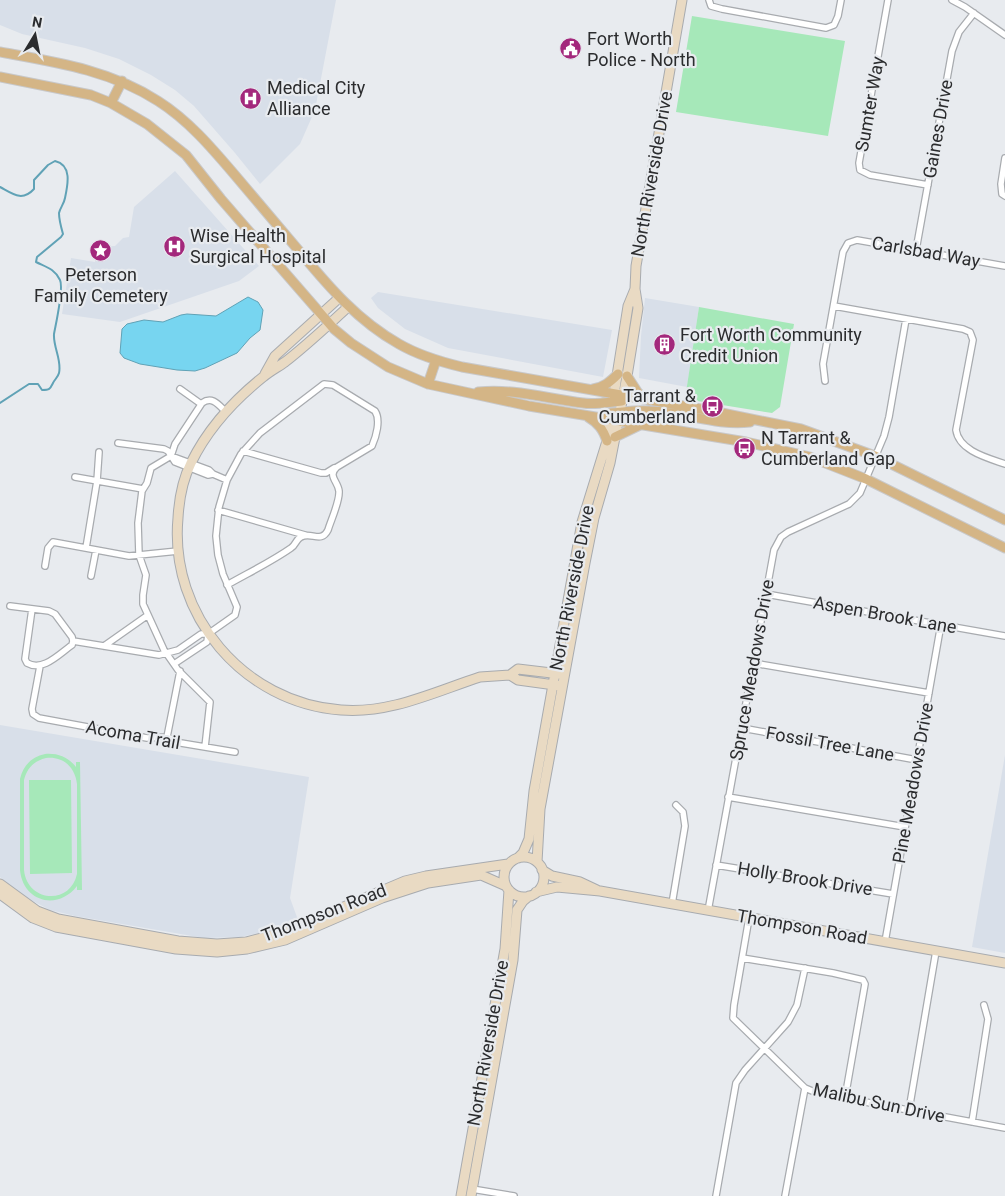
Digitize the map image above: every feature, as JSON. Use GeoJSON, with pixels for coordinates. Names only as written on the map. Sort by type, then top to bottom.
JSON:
{"type":"FeatureCollection","features":[{"type":"Feature","properties":{"kind":"main road"},"geometry":{"type":"LineString","coordinates":[[0,52],[92,70],[122,81],[159,101],[193,127],[339,298],[367,323],[399,345],[436,360],[462,367],[587,390],[618,398],[649,400],[802,429],[876,456],[1005,520]]}},
{"type":"Feature","properties":{"kind":"main road"},"geometry":{"type":"LineString","coordinates":[[0,77],[90,95],[111,102],[147,124],[186,155],[221,199],[329,324],[351,344],[395,371],[428,384],[470,394],[583,415],[615,417],[650,411],[704,420],[737,423],[761,421]]}},
{"type":"Feature","properties":{"kind":"main road"},"geometry":{"type":"LineString","coordinates":[[111,102],[122,81]]}},
{"type":"Feature","properties":{"kind":"main road"},"geometry":{"type":"LineString","coordinates":[[428,384],[436,360]]}},
{"type":"Feature","properties":{"kind":"main road"},"geometry":{"type":"LineString","coordinates":[[587,390],[602,387],[622,375],[638,393],[649,400]]}},
{"type":"Feature","properties":{"kind":"main road"},"geometry":{"type":"LineString","coordinates":[[470,394],[489,391],[533,394],[585,403],[618,398]]}},
{"type":"Feature","properties":{"kind":"main road"},"geometry":{"type":"LineString","coordinates":[[583,415],[600,426],[611,439],[640,425]]}},
{"type":"Feature","properties":{"kind":"main road"},"geometry":{"type":"LineString","coordinates":[[615,417],[640,425],[784,450],[817,459],[866,479],[1005,548]]}},
{"type":"Feature","properties":{"kind":"street","name":"North Riverside Drive"},"geometry":{"type":"LineString","coordinates":[[461,1196],[514,950],[517,910],[523,901],[533,894],[543,882],[539,866],[540,809],[590,532],[610,463],[611,439],[622,375],[638,308],[635,289],[636,266],[682,0]]}},
{"type":"Feature","properties":{"kind":"street"},"geometry":{"type":"LineString","coordinates":[[709,0],[711,6],[722,9],[826,28],[834,25],[841,0]]}},
{"type":"Feature","properties":{"kind":"street","name":"Sumter Way"},"geometry":{"type":"LineString","coordinates":[[888,0],[859,163],[860,170],[870,175],[928,185]]}},
{"type":"Feature","properties":{"kind":"street"},"geometry":{"type":"LineString","coordinates":[[952,0],[1005,35]]}},
{"type":"Feature","properties":{"kind":"street","name":"Gaines Drive"},"geometry":{"type":"LineString","coordinates":[[916,250],[952,51],[959,32],[974,13]]}},
{"type":"Feature","properties":{"kind":"street"},"geometry":{"type":"LineString","coordinates":[[1005,158],[1001,184],[1002,194],[1005,196]]}},
{"type":"Feature","properties":{"kind":"street","name":"Carlsbad Way"},"geometry":{"type":"LineString","coordinates":[[834,306],[843,252],[848,243],[857,240],[1005,266]]}},
{"type":"Feature","properties":{"kind":"street"},"geometry":{"type":"LineString","coordinates":[[264,376],[275,356],[339,298]]}},
{"type":"Feature","properties":{"kind":"street"},"geometry":{"type":"LineString","coordinates":[[825,381],[823,364],[834,306],[963,329],[970,332],[974,340],[956,430],[957,438],[963,446],[984,457],[1005,464]]}},
{"type":"Feature","properties":{"kind":"street"},"geometry":{"type":"LineString","coordinates":[[348,307],[284,363],[264,376],[225,411],[204,439],[190,465],[178,511],[178,551],[182,576],[189,597],[208,634],[231,660],[258,682],[294,700],[329,709],[364,710],[388,708],[480,677],[510,675],[518,669],[565,674]]}},
{"type":"Feature","properties":{"kind":"street","name":"Spruce Meadows Drive"},"geometry":{"type":"LineString","coordinates":[[708,910],[774,550],[781,537],[788,532],[849,504],[860,493],[890,417],[906,319]]}},
{"type":"Feature","properties":{"kind":"street"},"geometry":{"type":"LineString","coordinates":[[73,641],[144,654],[166,654],[201,634],[208,634],[233,617],[237,612],[237,606],[226,585],[217,546],[218,510],[227,480],[243,451],[272,422],[323,385],[333,385],[374,410],[377,414],[378,418],[372,446],[326,473],[243,451]]}},
{"type":"Feature","properties":{"kind":"street"},"geometry":{"type":"LineString","coordinates":[[180,389],[201,404]]}},
{"type":"Feature","properties":{"kind":"street"},"geometry":{"type":"LineString","coordinates":[[205,747],[210,702],[166,654],[143,604],[146,575],[139,555],[138,523],[143,489],[148,483],[152,466],[171,456],[174,444],[201,404],[206,400],[212,400],[225,411]]}},
{"type":"Feature","properties":{"kind":"street","name":"North Riverside Drive"},"geometry":{"type":"LineString","coordinates":[[518,858],[523,853],[529,839],[531,806],[582,522],[611,439]]}},
{"type":"Feature","properties":{"kind":"street"},"geometry":{"type":"LineString","coordinates":[[118,443],[163,448],[167,450],[175,462],[190,465],[208,475],[213,474],[227,480]]}},
{"type":"Feature","properties":{"kind":"street"},"geometry":{"type":"LineString","coordinates":[[86,548],[99,452]]}},
{"type":"Feature","properties":{"kind":"street"},"geometry":{"type":"LineString","coordinates":[[218,510],[308,536],[321,537],[328,530],[339,493],[332,476],[333,471],[337,467]]}},
{"type":"Feature","properties":{"kind":"street"},"geometry":{"type":"LineString","coordinates":[[75,477],[143,489]]}},
{"type":"Feature","properties":{"kind":"street"},"geometry":{"type":"LineString","coordinates":[[226,585],[292,548],[301,537],[308,536]]}},
{"type":"Feature","properties":{"kind":"street"},"geometry":{"type":"LineString","coordinates":[[45,566],[48,548],[53,542],[129,556],[178,551]]}},
{"type":"Feature","properties":{"kind":"street"},"geometry":{"type":"LineString","coordinates":[[91,576],[96,550]]}},
{"type":"Feature","properties":{"kind":"street","name":"Aspen Brook Lane"},"geometry":{"type":"LineString","coordinates":[[766,594],[1005,636]]}},
{"type":"Feature","properties":{"kind":"street"},"geometry":{"type":"LineString","coordinates":[[10,606],[49,611],[55,614],[72,637],[72,645],[40,666],[26,663],[25,660],[32,609]]}},
{"type":"Feature","properties":{"kind":"street"},"geometry":{"type":"LineString","coordinates":[[104,646],[148,615]]}},
{"type":"Feature","properties":{"kind":"street","name":"Pine Meadows Drive"},"geometry":{"type":"LineString","coordinates":[[885,942],[941,624]]}},
{"type":"Feature","properties":{"kind":"street"},"geometry":{"type":"LineString","coordinates":[[174,664],[206,642],[208,634]]}},
{"type":"Feature","properties":{"kind":"street"},"geometry":{"type":"LineString","coordinates":[[181,647],[187,655]]}},
{"type":"Feature","properties":{"kind":"street"},"geometry":{"type":"LineString","coordinates":[[753,663],[929,693]]}},
{"type":"Feature","properties":{"kind":"street","name":"Acoma Trail"},"geometry":{"type":"LineString","coordinates":[[40,666],[32,709],[33,714],[39,718],[147,738],[167,737],[181,743],[234,752]]}},
{"type":"Feature","properties":{"kind":"street"},"geometry":{"type":"LineString","coordinates":[[167,737],[180,671]]}},
{"type":"Feature","properties":{"kind":"street"},"geometry":{"type":"LineString","coordinates":[[510,675],[518,680],[562,686]]}},
{"type":"Feature","properties":{"kind":"street","name":"Fossil Tree Lane"},"geometry":{"type":"LineString","coordinates":[[742,728],[918,760]]}},
{"type":"Feature","properties":{"kind":"street"},"geometry":{"type":"LineString","coordinates":[[728,797],[905,827]]}},
{"type":"Feature","properties":{"kind":"street"},"geometry":{"type":"LineString","coordinates":[[672,904],[685,826],[683,812],[676,805]]}},
{"type":"Feature","properties":{"kind":"street"},"geometry":{"type":"LineString","coordinates":[[508,864],[518,858],[528,857],[539,866]]}},
{"type":"Feature","properties":{"kind":"street","name":"North Riverside Drive"},"geometry":{"type":"LineString","coordinates":[[472,1192],[505,949],[507,888],[504,872],[508,864]]}},
{"type":"Feature","properties":{"kind":"street","name":"Thompson Road"},"geometry":{"type":"LineString","coordinates":[[0,894],[33,918],[56,927],[88,929],[187,946],[238,942],[291,934],[378,891],[427,879],[508,864]]}},
{"type":"Feature","properties":{"kind":"street","name":"Holly Brook Drive"},"geometry":{"type":"LineString","coordinates":[[716,865],[893,894]]}},
{"type":"Feature","properties":{"kind":"street","name":"Thompson Road"},"geometry":{"type":"LineString","coordinates":[[539,866],[552,876],[580,882],[600,891]]}},
{"type":"Feature","properties":{"kind":"street","name":"Thompson Road"},"geometry":{"type":"LineString","coordinates":[[427,879],[480,875],[507,888]]}},
{"type":"Feature","properties":{"kind":"street","name":"Thompson Road"},"geometry":{"type":"LineString","coordinates":[[0,884],[37,911],[88,929]]}},
{"type":"Feature","properties":{"kind":"street","name":"Thompson Road"},"geometry":{"type":"LineString","coordinates":[[533,894],[557,887],[600,891],[1005,963]]}},
{"type":"Feature","properties":{"kind":"street"},"geometry":{"type":"LineString","coordinates":[[507,888],[518,896],[533,894]]}},
{"type":"Feature","properties":{"kind":"street","name":"Malibu Sun Drive"},"geometry":{"type":"LineString","coordinates":[[749,918],[733,1018],[805,1088],[817,1093],[1005,1128]]}},
{"type":"Feature","properties":{"kind":"street"},"geometry":{"type":"LineString","coordinates":[[909,1110],[936,951]]}},
{"type":"Feature","properties":{"kind":"street"},"geometry":{"type":"LineString","coordinates":[[742,958],[855,977],[863,980],[865,984],[846,1098]]}},
{"type":"Feature","properties":{"kind":"street"},"geometry":{"type":"LineString","coordinates":[[716,1196],[736,1084],[763,1049],[788,1022],[797,1005],[805,968]]}},
{"type":"Feature","properties":{"kind":"street"},"geometry":{"type":"LineString","coordinates":[[972,1122],[988,1019],[984,1005]]}},
{"type":"Feature","properties":{"kind":"street"},"geometry":{"type":"LineString","coordinates":[[785,1196],[805,1088]]}},
{"type":"Feature","properties":{"kind":"street"},"geometry":{"type":"LineString","coordinates":[[472,1192],[514,1196]]}},
{"type":"Feature","properties":{"kind":"shaded area","name":"Medical City Alliance"},"geometry":{"type":"Polygon","coordinates":[[[0,0],[336,0],[315,110],[300,144],[260,184],[194,106],[175,90],[119,59],[85,48],[22,34],[0,25],[0,0]]]}},
{"type":"Feature","properties":{"kind":"shaded area","name":"Wise Health Surgical Hospital"},"geometry":{"type":"Polygon","coordinates":[[[175,171],[259,266],[239,281],[120,322],[62,314],[71,258],[95,262],[98,247],[115,246],[123,238],[129,237],[134,207],[175,171]]]}},
{"type":"Feature","properties":{"kind":"shaded area"},"geometry":{"type":"Polygon","coordinates":[[[378,292],[612,330],[603,377],[448,348],[405,329],[378,308],[371,298],[378,292]]]}},
{"type":"Feature","properties":{"kind":"shaded area"},"geometry":{"type":"Polygon","coordinates":[[[645,298],[699,307],[687,387],[639,378],[645,298]]]}},
{"type":"Feature","properties":{"kind":"shaded area"},"geometry":{"type":"Polygon","coordinates":[[[0,725],[309,777],[290,898],[298,920],[282,928],[240,937],[204,938],[75,916],[50,910],[23,896],[0,877],[0,725]]]}},
{"type":"Feature","properties":{"kind":"shaded area"},"geometry":{"type":"Polygon","coordinates":[[[1005,755],[1005,953],[972,947],[1005,755]]]}},
{"type":"Feature","properties":{"kind":"green space"},"geometry":{"type":"Polygon","coordinates":[[[692,16],[845,41],[828,136],[676,112],[692,16]]]}},
{"type":"Feature","properties":{"kind":"green space"},"geometry":{"type":"Polygon","coordinates":[[[699,307],[794,324],[780,407],[772,413],[685,399],[699,307]]]}},
{"type":"Feature","properties":{"kind":"green space"},"geometry":{"type":"Polygon","coordinates":[[[45,754],[66,758],[76,767],[76,762],[80,762],[82,890],[77,890],[77,886],[60,899],[51,900],[34,896],[23,881],[20,870],[20,779],[28,763],[36,757],[45,754]],[[46,758],[35,763],[27,772],[24,780],[24,870],[27,881],[33,889],[40,894],[49,896],[58,895],[66,891],[73,884],[77,874],[76,778],[74,772],[67,764],[52,758],[46,758]]]}},
{"type":"Feature","properties":{"kind":"green space"},"geometry":{"type":"Polygon","coordinates":[[[29,780],[71,780],[72,873],[30,874],[29,780]]]}},
{"type":"Feature","properties":{"kind":"water"},"geometry":{"type":"Polygon","coordinates":[[[248,297],[258,302],[263,310],[260,330],[237,353],[205,368],[195,371],[177,370],[140,364],[124,358],[120,353],[122,329],[127,324],[144,320],[163,322],[187,314],[216,316],[248,297]]]}},
{"type":"Feature","properties":{"kind":"waterway"},"geometry":{"type":"LineString","coordinates":[[0,187],[17,196],[30,193],[34,189],[34,180],[48,165],[55,161],[64,166],[68,176],[65,198],[59,213],[63,234],[37,257],[36,262],[53,271],[58,276],[61,284],[54,334],[60,368],[59,373],[48,389],[42,390],[38,384],[29,384],[0,403]]}},
{"type":"Feature","properties":{"kind":"place","name":"Fort Worth Police - North"},"geometry":{"type":"Point","coordinates":[571,49]}},
{"type":"Feature","properties":{"kind":"place","name":"Medical City Alliance"},"geometry":{"type":"Point","coordinates":[251,98]}},
{"type":"Feature","properties":{"kind":"place","name":"Wise Health Surgical Hospital"},"geometry":{"type":"Point","coordinates":[174,246]}},
{"type":"Feature","properties":{"kind":"place","name":"Peterson Family Cemetery"},"geometry":{"type":"Point","coordinates":[101,250]}},
{"type":"Feature","properties":{"kind":"place","name":"Fort Worth Community Credit Union"},"geometry":{"type":"Point","coordinates":[664,345]}},
{"type":"Feature","properties":{"kind":"place","name":"Tarrant & Cumberland"},"geometry":{"type":"Point","coordinates":[712,406]}},
{"type":"Feature","properties":{"kind":"place","name":"N Tarrant & Cumberland Gap"},"geometry":{"type":"Point","coordinates":[745,448]}}]}
